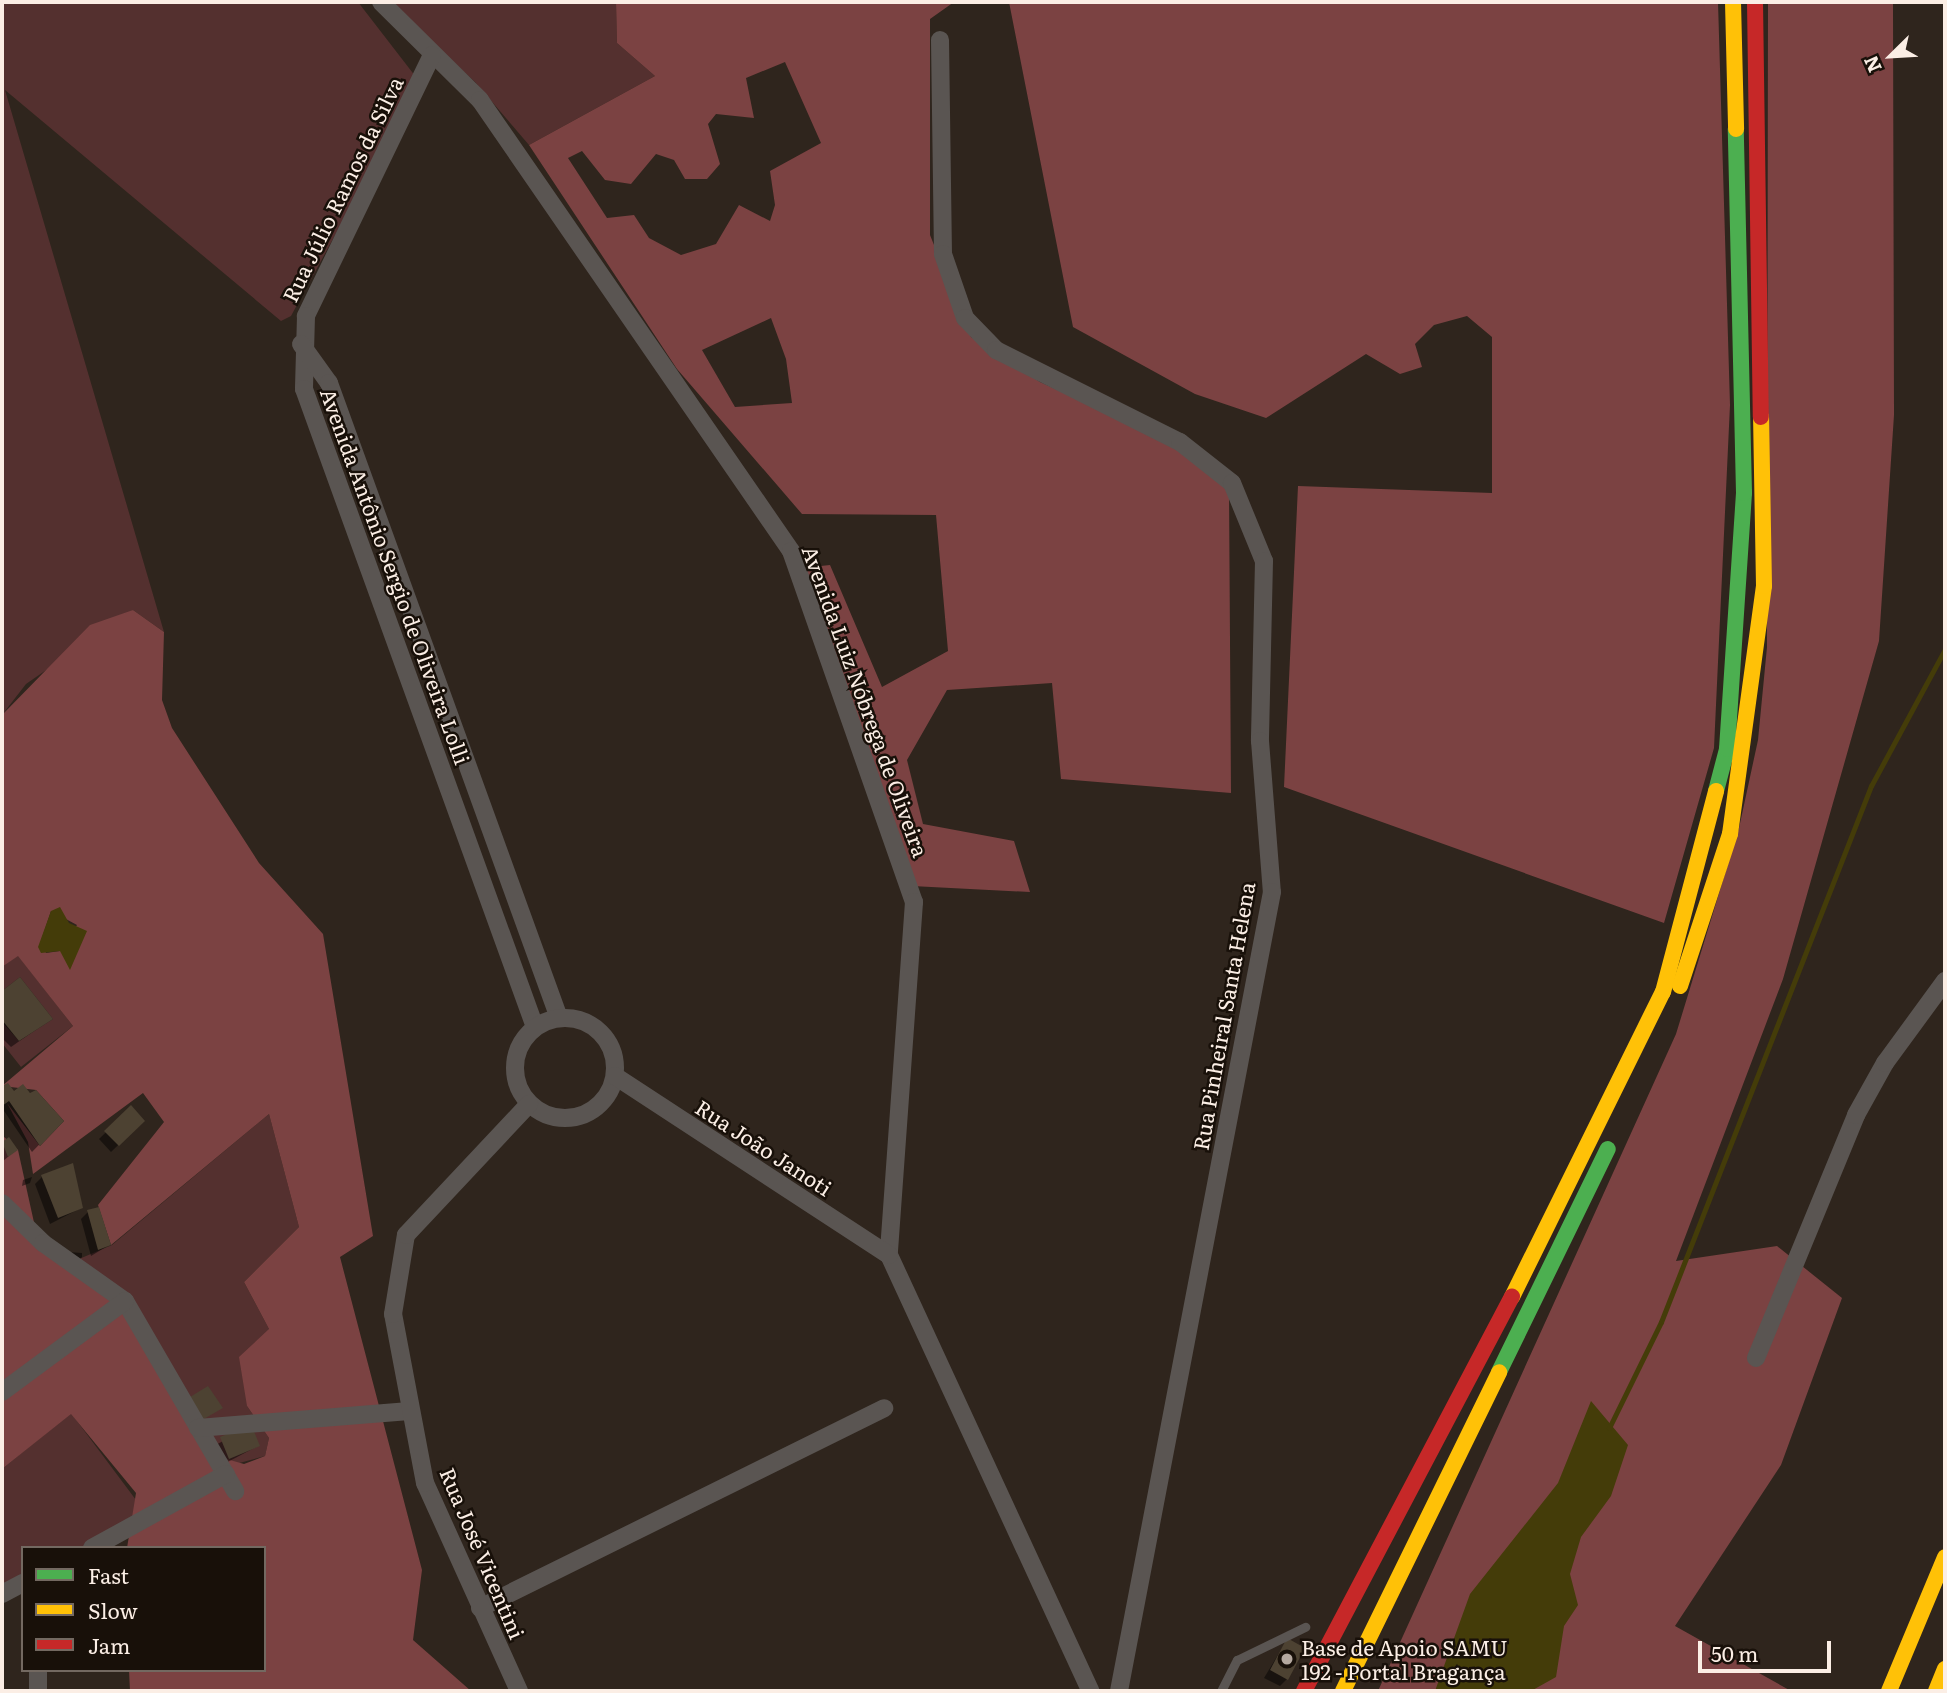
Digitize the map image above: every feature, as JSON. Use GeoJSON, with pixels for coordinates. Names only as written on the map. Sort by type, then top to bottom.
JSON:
{"type":"FeatureCollection","features":[{"type":"Feature","properties":{"kind":"main road"},"geometry":{"type":"LineString","coordinates":[[1304,1691],[1587,1155],[1663,992],[1727,749],[1744,493],[1733,2]]}},
{"type":"Feature","properties":{"kind":"main road"},"geometry":{"type":"LineString","coordinates":[[1343,1691],[1617,1129],[1705,916],[1730,834],[1749,728],[1764,586],[1755,2]]}},
{"type":"Feature","properties":{"kind":"main road"},"geometry":{"type":"LineString","coordinates":[[1889,1691],[1945,1557]]}},
{"type":"Feature","properties":{"kind":"main road"},"geometry":{"type":"LineString","coordinates":[[1936,1691],[1945,1669]]}},
{"type":"Feature","properties":{"kind":"street","name":"Avenida Luiz Nóbrega de Oliveira"},"geometry":{"type":"LineString","coordinates":[[381,2],[480,100],[791,551],[914,902],[889,1255]]}},
{"type":"Feature","properties":{"kind":"street","name":"Rua Pinheiral Santa Helena"},"geometry":{"type":"LineString","coordinates":[[940,40],[943,254],[965,318],[996,349],[1180,442],[1233,483],[1264,561],[1260,741],[1272,892],[1119,1691]]}},
{"type":"Feature","properties":{"kind":"street","name":"Rua Júlio Ramos da Silva"},"geometry":{"type":"LineString","coordinates":[[301,344],[306,316],[432,55]]}},
{"type":"Feature","properties":{"kind":"street","name":"Avenida Antônio Sergio de Oliveira Lolli"},"geometry":{"type":"LineString","coordinates":[[301,344],[329,383],[559,1018]]}},
{"type":"Feature","properties":{"kind":"street","name":"Avenida Antônio Sergio de Oliveira Lolli"},"geometry":{"type":"LineString","coordinates":[[301,344],[304,389],[535,1027]]}},
{"type":"Feature","properties":{"kind":"street"},"geometry":{"type":"LineString","coordinates":[[1756,1358],[1856,1115],[1885,1063],[1945,981]]}},
{"type":"Feature","properties":{"kind":"street"},"geometry":{"type":"LineString","coordinates":[[559,1018],[600,1031],[610,1045],[615,1076],[601,1104],[573,1118],[557,1118],[529,1104],[515,1064],[535,1027],[559,1018]]}},
{"type":"Feature","properties":{"kind":"street","name":"Rua João Janoti"},"geometry":{"type":"LineString","coordinates":[[615,1076],[889,1255]]}},
{"type":"Feature","properties":{"kind":"street","name":"Rua José Vicentini"},"geometry":{"type":"LineString","coordinates":[[519,1691],[425,1483],[409,1410],[393,1314],[406,1236],[529,1104]]}},
{"type":"Feature","properties":{"kind":"street"},"geometry":{"type":"LineString","coordinates":[[2,1203],[43,1243],[125,1301],[235,1490]]}},
{"type":"Feature","properties":{"kind":"street"},"geometry":{"type":"LineString","coordinates":[[889,1255],[1090,1691]]}},
{"type":"Feature","properties":{"kind":"street"},"geometry":{"type":"LineString","coordinates":[[2,1392],[125,1301]]}},
{"type":"Feature","properties":{"kind":"street"},"geometry":{"type":"LineString","coordinates":[[480,1608],[884,1408]]}},
{"type":"Feature","properties":{"kind":"street"},"geometry":{"type":"LineString","coordinates":[[198,1428],[409,1410]]}},
{"type":"Feature","properties":{"kind":"street"},"geometry":{"type":"LineString","coordinates":[[96,1546],[226,1474]]}},
{"type":"Feature","properties":{"kind":"street"},"geometry":{"type":"LineString","coordinates":[[2,1594],[21,1584]]}},
{"type":"Feature","properties":{"kind":"street"},"geometry":{"type":"LineString","coordinates":[[37,1672],[38,1691]]}},
{"type":"Feature","properties":{"kind":"lane"},"geometry":{"type":"LineString","coordinates":[[1221,1691],[1237,1660],[1305,1627]]}},
{"type":"Feature","properties":{"kind":"shaded area"},"geometry":{"type":"Polygon","coordinates":[[[2,2],[358,2],[419,81],[291,316],[281,321],[5,90],[164,632],[133,610],[26,684],[2,715],[2,2]]]}},
{"type":"Feature","properties":{"kind":"shaded area"},"geometry":{"type":"Polygon","coordinates":[[[389,2],[616,2],[617,43],[655,76],[529,145],[475,82],[389,2]]]}},
{"type":"Feature","properties":{"kind":"shaded area"},"geometry":{"type":"Polygon","coordinates":[[[616,2],[954,2],[930,19],[930,235],[971,337],[1040,382],[1178,445],[1229,487],[1231,793],[1061,779],[1052,683],[947,690],[907,760],[923,824],[1014,841],[1030,892],[912,886],[802,568],[830,565],[882,687],[948,651],[936,515],[802,514],[677,369],[529,145],[655,76],[617,43],[616,2]],[[785,62],[746,78],[754,118],[716,114],[708,124],[720,164],[707,179],[685,179],[674,160],[656,154],[631,184],[605,180],[582,151],[568,158],[607,218],[634,215],[649,238],[681,255],[716,244],[739,205],[770,221],[775,205],[770,171],[821,143],[785,62]],[[771,318],[702,350],[735,407],[792,403],[786,359],[771,318]]]}},
{"type":"Feature","properties":{"kind":"shaded area"},"geometry":{"type":"Polygon","coordinates":[[[1009,2],[1718,2],[1730,405],[1714,748],[1664,923],[1284,787],[1298,486],[1492,493],[1492,337],[1467,316],[1434,325],[1415,344],[1422,367],[1400,374],[1366,354],[1266,418],[1195,394],[1073,327],[1009,2]]]}},
{"type":"Feature","properties":{"kind":"shaded area"},"geometry":{"type":"Polygon","coordinates":[[[1768,2],[1893,2],[1894,415],[1879,641],[1783,979],[1676,1261],[1777,1246],[1842,1298],[1781,1465],[1675,1626],[1791,1691],[1378,1691],[1676,1034],[1739,828],[1758,740],[1767,647],[1768,2]]]}},
{"type":"Feature","properties":{"kind":"shaded area"},"geometry":{"type":"Polygon","coordinates":[[[133,610],[164,632],[162,700],[172,728],[259,863],[323,934],[373,1236],[340,1257],[422,1570],[413,1640],[471,1691],[130,1691],[129,1672],[266,1672],[266,1546],[127,1546],[136,1493],[71,1414],[2,1469],[2,1204],[125,1301],[216,1456],[244,1464],[265,1456],[269,1438],[247,1406],[239,1357],[269,1329],[244,1282],[299,1227],[269,1114],[111,1245],[98,1205],[164,1122],[143,1093],[33,1174],[28,1142],[7,1103],[40,1146],[64,1121],[36,1090],[2,1086],[73,1026],[18,956],[2,967],[2,715],[90,625],[133,610]],[[51,911],[41,941],[46,953],[60,951],[77,925],[51,911]]]}},
{"type":"Feature","properties":{"kind":"shaded area"},"geometry":{"type":"Polygon","coordinates":[[[60,907],[69,923],[87,931],[70,970],[60,951],[41,953],[38,947],[51,911],[60,907]]]}},
{"type":"Feature","properties":{"kind":"shaded area"},"geometry":{"type":"Polygon","coordinates":[[[18,955],[73,1026],[21,1067],[2,1043],[2,1022],[19,1041],[53,1019],[20,977],[2,991],[2,967],[18,955]]]}},
{"type":"Feature","properties":{"kind":"shaded area"},"geometry":{"type":"Polygon","coordinates":[[[269,1114],[299,1227],[244,1282],[269,1329],[247,1406],[269,1438],[265,1456],[232,1465],[216,1456],[79,1259],[112,1245],[269,1114]]]}},
{"type":"Feature","properties":{"kind":"shaded area"},"geometry":{"type":"Polygon","coordinates":[[[2,1135],[18,1150],[35,1227],[2,1194],[2,1135]]]}},
{"type":"Feature","properties":{"kind":"shaded area"},"geometry":{"type":"Polygon","coordinates":[[[1591,1401],[1628,1445],[1611,1496],[1581,1537],[1570,1574],[1578,1605],[1564,1626],[1556,1677],[1531,1691],[1435,1691],[1470,1594],[1558,1483],[1591,1401]]]}},
{"type":"Feature","properties":{"kind":"shaded area"},"geometry":{"type":"Polygon","coordinates":[[[71,1413],[139,1504],[127,1530],[96,1546],[21,1546],[21,1584],[2,1594],[2,1469],[71,1413]]]}},
{"type":"Feature","properties":{"kind":"building"},"geometry":{"type":"Polygon","coordinates":[[[20,977],[53,1019],[19,1041],[2,1020],[2,991],[20,977]]]}},
{"type":"Feature","properties":{"kind":"building"},"geometry":{"type":"Polygon","coordinates":[[[8,1083],[14,1091],[23,1084],[30,1093],[36,1090],[64,1121],[40,1146],[9,1101],[2,1106],[2,1086],[8,1083]]]}},
{"type":"Feature","properties":{"kind":"building"},"geometry":{"type":"Polygon","coordinates":[[[131,1105],[145,1121],[119,1146],[104,1131],[131,1105]]]}},
{"type":"Feature","properties":{"kind":"building"},"geometry":{"type":"Polygon","coordinates":[[[9,1137],[18,1150],[8,1157],[2,1142],[9,1137]]]}},
{"type":"Feature","properties":{"kind":"building"},"geometry":{"type":"Polygon","coordinates":[[[73,1163],[83,1208],[58,1218],[41,1175],[73,1163]]]}},
{"type":"Feature","properties":{"kind":"building"},"geometry":{"type":"Polygon","coordinates":[[[99,1207],[111,1245],[98,1250],[87,1210],[99,1207]]]}},
{"type":"Feature","properties":{"kind":"building"},"geometry":{"type":"Polygon","coordinates":[[[208,1386],[223,1408],[202,1420],[190,1397],[208,1386]]]}},
{"type":"Feature","properties":{"kind":"building"},"geometry":{"type":"Polygon","coordinates":[[[251,1424],[260,1446],[229,1459],[220,1437],[251,1424]]]}},
{"type":"Feature","properties":{"kind":"building","name":"Base de Apoio SAMU 192 - Portal Bragança"},"geometry":{"type":"Polygon","coordinates":[[[1287,1638],[1305,1648],[1288,1680],[1270,1670],[1287,1638]]]}},
{"type":"Feature","properties":{"kind":"waterway"},"geometry":{"type":"LineString","coordinates":[[1609,1428],[1661,1322],[1871,786],[1945,649]]}},
{"type":"Feature","properties":{"kind":"traffic: fast"},"geometry":{"type":"LineString","coordinates":[[1716,791],[1727,749],[1744,493],[1736,129]]}},
{"type":"Feature","properties":{"kind":"traffic: fast"},"geometry":{"type":"LineString","coordinates":[[1499,1372],[1608,1149]]}},
{"type":"Feature","properties":{"kind":"traffic: slow"},"geometry":{"type":"LineString","coordinates":[[1733,2],[1736,129]]}},
{"type":"Feature","properties":{"kind":"traffic: slow"},"geometry":{"type":"LineString","coordinates":[[1680,986],[1730,834],[1764,586],[1761,417]]}},
{"type":"Feature","properties":{"kind":"traffic: slow"},"geometry":{"type":"LineString","coordinates":[[1512,1297],[1663,992],[1716,791]]}},
{"type":"Feature","properties":{"kind":"traffic: slow"},"geometry":{"type":"LineString","coordinates":[[1343,1691],[1499,1372]]}},
{"type":"Feature","properties":{"kind":"traffic: slow"},"geometry":{"type":"LineString","coordinates":[[1889,1691],[1945,1557]]}},
{"type":"Feature","properties":{"kind":"traffic: slow"},"geometry":{"type":"LineString","coordinates":[[1936,1691],[1945,1669]]}},
{"type":"Feature","properties":{"kind":"traffic: jam"},"geometry":{"type":"LineString","coordinates":[[1755,2],[1761,417]]}},
{"type":"Feature","properties":{"kind":"traffic: jam"},"geometry":{"type":"LineString","coordinates":[[1304,1691],[1512,1297]]}},
{"type":"Feature","properties":{"kind":"place","name":"Base de Apoio SAMU 192 - Portal Bragança"},"geometry":{"type":"Point","coordinates":[1287,1659]}}]}
